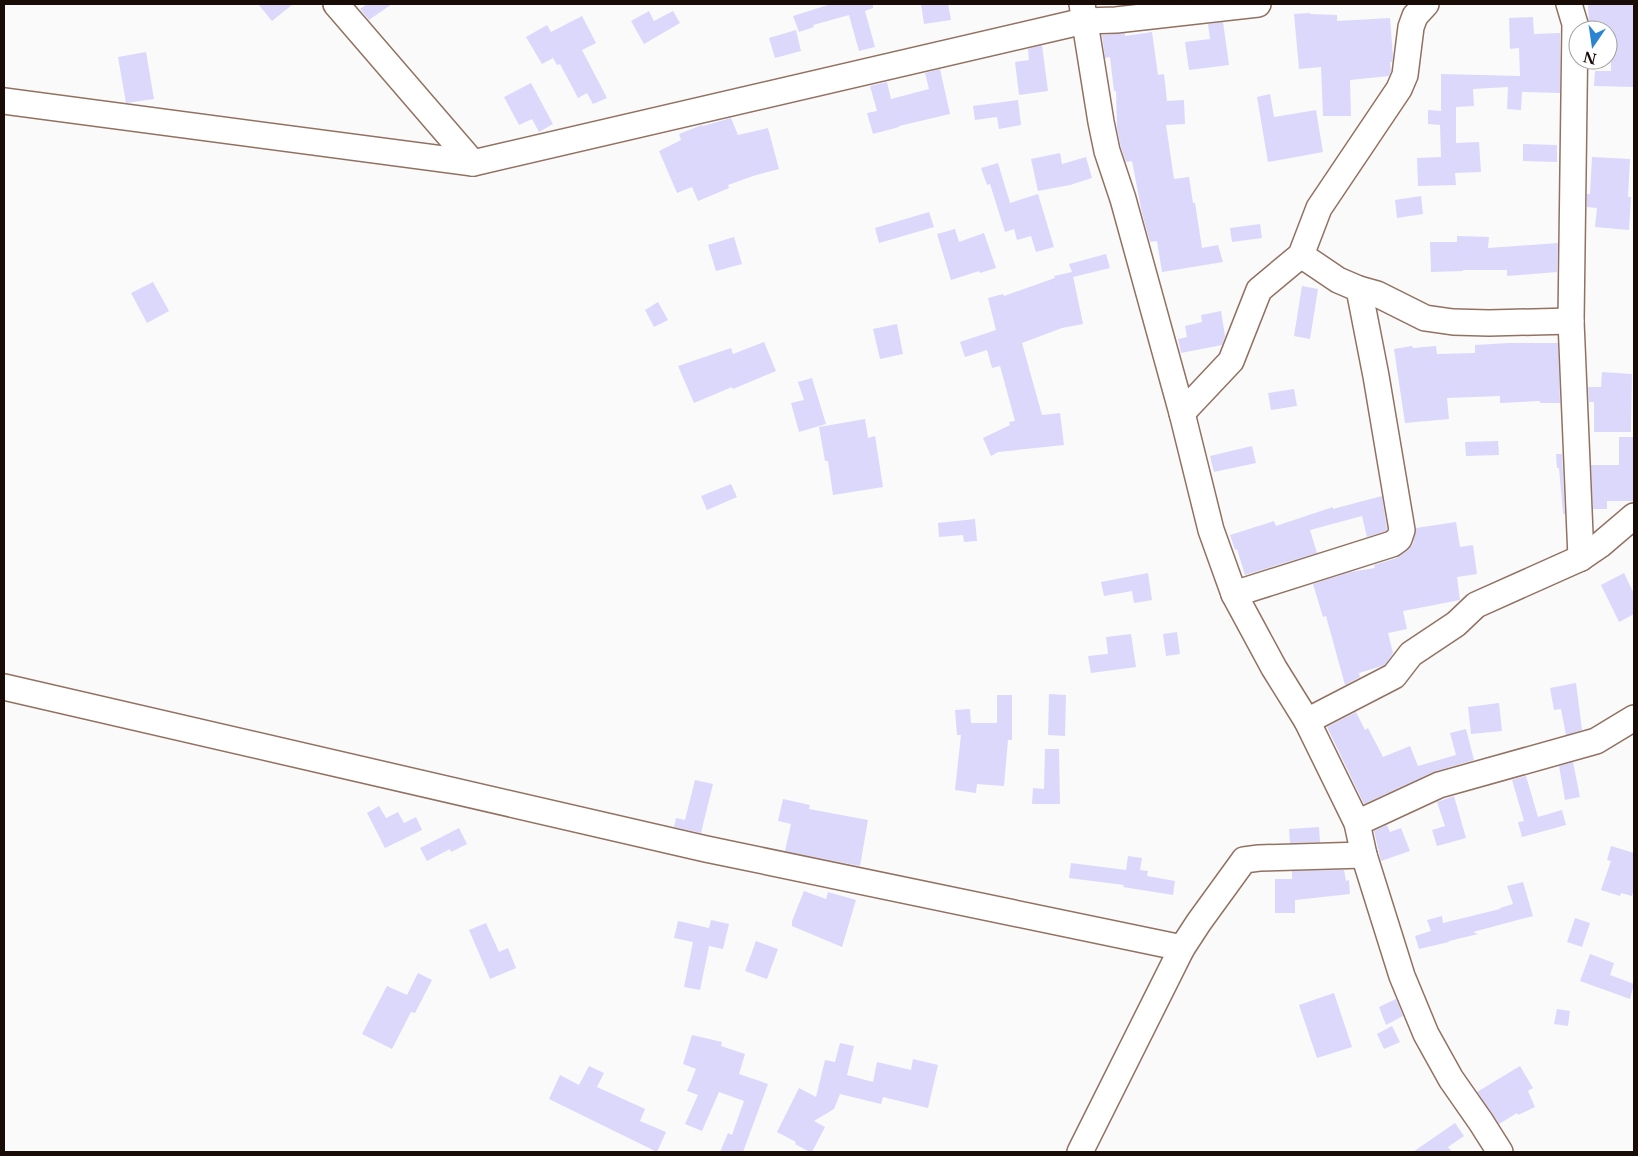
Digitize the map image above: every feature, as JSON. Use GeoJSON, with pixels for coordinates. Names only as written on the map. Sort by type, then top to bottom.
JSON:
{"type":"FeatureCollection","features":[{"type":"Feature","properties":{"kind":"street"},"geometry":{"type":"LineString","coordinates":[[336,4],[473,163]]}},
{"type":"Feature","properties":{"kind":"street"},"geometry":{"type":"LineString","coordinates":[[4,101],[473,163],[1083,13],[1116,20],[1258,4]]}},
{"type":"Feature","properties":{"kind":"street"},"geometry":{"type":"LineString","coordinates":[[1182,413],[1231,361],[1259,290],[1301,255],[1318,208],[1399,89],[1405,74],[1411,27],[1415,16],[1426,4]]}},
{"type":"Feature","properties":{"kind":"street"},"geometry":{"type":"LineString","coordinates":[[1569,4],[1575,24],[1571,322],[1581,558]]}},
{"type":"Feature","properties":{"kind":"street"},"geometry":{"type":"LineString","coordinates":[[1083,13],[1107,151],[1123,199],[1182,413],[1211,530],[1234,594],[1274,668],[1307,721],[1357,823],[1364,855],[1402,976],[1426,1034],[1451,1079],[1499,1152]]}},
{"type":"Feature","properties":{"kind":"street"},"geometry":{"type":"LineString","coordinates":[[1301,255],[1338,280],[1376,294],[1425,318],[1489,324],[1571,322]]}},
{"type":"Feature","properties":{"kind":"street"},"geometry":{"type":"LineString","coordinates":[[1234,594],[1392,544],[1399,539],[1402,530],[1359,289]]}},
{"type":"Feature","properties":{"kind":"street"},"geometry":{"type":"LineString","coordinates":[[1307,721],[1394,676],[1411,654],[1456,624],[1476,605],[1581,558],[1600,545],[1634,516]]}},
{"type":"Feature","properties":{"kind":"street"},"geometry":{"type":"LineString","coordinates":[[4,687],[706,850],[1182,948]]}},
{"type":"Feature","properties":{"kind":"street"},"geometry":{"type":"LineString","coordinates":[[1357,823],[1440,785],[1596,741],[1634,718]]}},
{"type":"Feature","properties":{"kind":"street"},"geometry":{"type":"LineString","coordinates":[[1080,1152],[1182,948],[1198,922],[1244,860],[1364,855]]}},
{"type":"Feature","properties":{"kind":"building"},"geometry":{"type":"Polygon","coordinates":[[[258,4],[293,4],[272,21],[258,4]]]}},
{"type":"Feature","properties":{"kind":"building"},"geometry":{"type":"Polygon","coordinates":[[[367,4],[392,4],[369,20],[360,9],[367,4]]]}},
{"type":"Feature","properties":{"kind":"building"},"geometry":{"type":"Polygon","coordinates":[[[831,4],[873,4],[873,8],[865,11],[875,47],[859,51],[849,15],[813,25],[814,27],[799,32],[793,16],[831,4]]]}},
{"type":"Feature","properties":{"kind":"building"},"geometry":{"type":"Polygon","coordinates":[[[921,4],[948,4],[951,20],[924,24],[921,4]]]}},
{"type":"Feature","properties":{"kind":"building"},"geometry":{"type":"Polygon","coordinates":[[[1588,4],[1634,4],[1634,87],[1594,86],[1595,71],[1618,70],[1618,20],[1589,20],[1588,4]]]}},
{"type":"Feature","properties":{"kind":"building"},"geometry":{"type":"Polygon","coordinates":[[[649,11],[654,21],[673,11],[680,23],[644,44],[631,21],[649,11]]]}},
{"type":"Feature","properties":{"kind":"building"},"geometry":{"type":"Polygon","coordinates":[[[1294,14],[1337,15],[1337,21],[1390,18],[1393,57],[1392,62],[1390,62],[1391,71],[1389,76],[1350,80],[1351,116],[1323,116],[1321,67],[1299,69],[1294,14]]]}},
{"type":"Feature","properties":{"kind":"building"},"geometry":{"type":"Polygon","coordinates":[[[582,16],[596,43],[582,50],[607,98],[593,104],[587,93],[578,98],[560,64],[557,65],[553,58],[542,64],[526,37],[547,25],[551,32],[582,16]]]}},
{"type":"Feature","properties":{"kind":"building"},"geometry":{"type":"Polygon","coordinates":[[[1533,17],[1534,34],[1560,33],[1560,93],[1522,92],[1521,110],[1507,109],[1508,87],[1473,89],[1474,106],[1456,107],[1456,143],[1479,142],[1481,172],[1455,173],[1456,185],[1418,186],[1417,158],[1441,157],[1440,125],[1428,124],[1428,110],[1441,111],[1441,74],[1520,76],[1519,48],[1510,49],[1509,18],[1533,17]]]}},
{"type":"Feature","properties":{"kind":"building"},"geometry":{"type":"Polygon","coordinates":[[[1223,22],[1229,65],[1189,70],[1185,42],[1210,39],[1208,24],[1223,22]]]}},
{"type":"Feature","properties":{"kind":"building"},"geometry":{"type":"Polygon","coordinates":[[[796,30],[801,51],[775,58],[769,38],[796,30]]]}},
{"type":"Feature","properties":{"kind":"building"},"geometry":{"type":"Polygon","coordinates":[[[1152,32],[1158,75],[1164,74],[1167,101],[1184,100],[1185,124],[1166,125],[1174,179],[1189,177],[1202,248],[1218,245],[1223,262],[1162,272],[1157,241],[1150,242],[1142,213],[1132,161],[1126,162],[1121,147],[1117,128],[1116,91],[1114,91],[1110,57],[1105,58],[1102,35],[1125,33],[1125,36],[1152,32]]]}},
{"type":"Feature","properties":{"kind":"building"},"geometry":{"type":"Polygon","coordinates":[[[1042,45],[1048,91],[1019,95],[1015,62],[1029,60],[1028,49],[1042,45]]]}},
{"type":"Feature","properties":{"kind":"building"},"geometry":{"type":"Polygon","coordinates":[[[146,52],[154,99],[126,103],[118,57],[146,52]]]}},
{"type":"Feature","properties":{"kind":"building"},"geometry":{"type":"Polygon","coordinates":[[[940,69],[950,114],[873,134],[867,113],[877,111],[870,86],[887,82],[891,99],[929,89],[925,73],[940,69]]]}},
{"type":"Feature","properties":{"kind":"building"},"geometry":{"type":"Polygon","coordinates":[[[531,83],[553,124],[539,132],[532,119],[519,125],[504,97],[531,83]]]}},
{"type":"Feature","properties":{"kind":"building"},"geometry":{"type":"Polygon","coordinates":[[[1270,94],[1274,117],[1316,110],[1323,152],[1268,162],[1257,97],[1270,94]]]}},
{"type":"Feature","properties":{"kind":"building"},"geometry":{"type":"Polygon","coordinates":[[[1018,100],[1021,125],[999,129],[997,117],[975,120],[973,106],[1018,100]]]}},
{"type":"Feature","properties":{"kind":"building"},"geometry":{"type":"Polygon","coordinates":[[[731,118],[738,135],[768,128],[779,169],[728,185],[729,188],[698,201],[692,187],[677,193],[659,151],[681,140],[679,134],[702,125],[731,118]]]}},
{"type":"Feature","properties":{"kind":"building"},"geometry":{"type":"Polygon","coordinates":[[[1523,144],[1557,145],[1557,162],[1523,161],[1523,144]]]}},
{"type":"Feature","properties":{"kind":"building"},"geometry":{"type":"Polygon","coordinates":[[[1060,153],[1062,164],[1086,157],[1092,178],[1070,185],[1038,191],[1031,159],[1060,153]]]}},
{"type":"Feature","properties":{"kind":"building"},"geometry":{"type":"Polygon","coordinates":[[[1592,157],[1630,159],[1628,197],[1631,197],[1629,230],[1595,227],[1597,208],[1587,207],[1587,194],[1590,194],[1592,157]]]}},
{"type":"Feature","properties":{"kind":"building"},"geometry":{"type":"Polygon","coordinates":[[[998,163],[1010,203],[1038,194],[1054,247],[1036,252],[1031,236],[1017,240],[1014,229],[1005,232],[990,184],[987,185],[981,168],[998,163]]]}},
{"type":"Feature","properties":{"kind":"building"},"geometry":{"type":"Polygon","coordinates":[[[1421,196],[1423,214],[1397,218],[1395,200],[1421,196]]]}},
{"type":"Feature","properties":{"kind":"building"},"geometry":{"type":"Polygon","coordinates":[[[929,212],[934,227],[879,243],[875,228],[929,212]]]}},
{"type":"Feature","properties":{"kind":"building"},"geometry":{"type":"Polygon","coordinates":[[[1260,224],[1262,238],[1232,242],[1230,228],[1260,224]]]}},
{"type":"Feature","properties":{"kind":"building"},"geometry":{"type":"Polygon","coordinates":[[[955,229],[959,242],[984,233],[996,268],[951,280],[937,234],[955,229]]]}},
{"type":"Feature","properties":{"kind":"building"},"geometry":{"type":"Polygon","coordinates":[[[1457,236],[1489,237],[1488,248],[1558,243],[1557,272],[1507,276],[1507,270],[1431,272],[1430,242],[1457,242],[1457,236]]]}},
{"type":"Feature","properties":{"kind":"building"},"geometry":{"type":"Polygon","coordinates":[[[734,237],[742,264],[716,271],[708,245],[734,237]]]}},
{"type":"Feature","properties":{"kind":"building"},"geometry":{"type":"Polygon","coordinates":[[[1106,254],[1110,268],[1073,277],[1083,324],[1062,328],[1022,343],[1042,415],[1060,413],[1064,445],[998,452],[991,456],[983,438],[1010,425],[1009,422],[1015,421],[1000,366],[992,368],[987,350],[965,357],[960,342],[996,330],[988,298],[1003,294],[1004,296],[1055,278],[1054,276],[1072,272],[1069,264],[1106,254]]]}},
{"type":"Feature","properties":{"kind":"building"},"geometry":{"type":"Polygon","coordinates":[[[153,282],[169,311],[147,323],[131,293],[153,282]]]}},
{"type":"Feature","properties":{"kind":"building"},"geometry":{"type":"Polygon","coordinates":[[[1302,286],[1318,289],[1310,339],[1294,336],[1302,286]]]}},
{"type":"Feature","properties":{"kind":"building"},"geometry":{"type":"Polygon","coordinates":[[[658,302],[668,320],[654,327],[645,310],[658,302]]]}},
{"type":"Feature","properties":{"kind":"building"},"geometry":{"type":"Polygon","coordinates":[[[1221,311],[1225,336],[1222,345],[1181,353],[1178,339],[1187,337],[1185,326],[1202,322],[1201,315],[1221,311]]]}},
{"type":"Feature","properties":{"kind":"building"},"geometry":{"type":"Polygon","coordinates":[[[897,324],[903,354],[880,359],[873,329],[897,324]]]}},
{"type":"Feature","properties":{"kind":"building"},"geometry":{"type":"Polygon","coordinates":[[[764,342],[776,371],[694,403],[678,366],[731,348],[733,354],[764,342]]]}},
{"type":"Feature","properties":{"kind":"building"},"geometry":{"type":"Polygon","coordinates":[[[1558,343],[1560,403],[1540,403],[1540,401],[1500,403],[1500,396],[1447,398],[1449,419],[1405,423],[1394,349],[1412,346],[1413,348],[1436,346],[1437,354],[1475,353],[1475,345],[1558,343]]]}},
{"type":"Feature","properties":{"kind":"building"},"geometry":{"type":"Polygon","coordinates":[[[1602,372],[1632,374],[1631,432],[1594,432],[1594,402],[1589,402],[1588,387],[1601,387],[1602,372]]]}},
{"type":"Feature","properties":{"kind":"building"},"geometry":{"type":"Polygon","coordinates":[[[812,378],[826,424],[799,432],[791,403],[804,400],[798,382],[812,378]]]}},
{"type":"Feature","properties":{"kind":"building"},"geometry":{"type":"Polygon","coordinates":[[[1294,389],[1297,406],[1271,410],[1268,393],[1294,389]]]}},
{"type":"Feature","properties":{"kind":"building"},"geometry":{"type":"Polygon","coordinates":[[[865,419],[868,438],[875,436],[883,487],[833,495],[828,461],[825,461],[819,427],[865,419]]]}},
{"type":"Feature","properties":{"kind":"building"},"geometry":{"type":"Polygon","coordinates":[[[1619,437],[1634,437],[1634,501],[1607,501],[1607,509],[1593,509],[1591,465],[1619,465],[1619,437]]]}},
{"type":"Feature","properties":{"kind":"building"},"geometry":{"type":"Polygon","coordinates":[[[1498,441],[1499,455],[1466,456],[1465,442],[1498,441]]]}},
{"type":"Feature","properties":{"kind":"building"},"geometry":{"type":"Polygon","coordinates":[[[1252,446],[1256,463],[1214,472],[1210,456],[1252,446]]]}},
{"type":"Feature","properties":{"kind":"building"},"geometry":{"type":"Polygon","coordinates":[[[1556,454],[1562,454],[1565,514],[1563,514],[1556,454]]]}},
{"type":"Feature","properties":{"kind":"building"},"geometry":{"type":"Polygon","coordinates":[[[731,484],[737,497],[707,510],[701,496],[731,484]]]}},
{"type":"Feature","properties":{"kind":"building"},"geometry":{"type":"Polygon","coordinates":[[[1382,496],[1386,531],[1367,537],[1362,516],[1310,530],[1317,553],[1245,575],[1237,549],[1235,550],[1230,535],[1274,521],[1276,526],[1333,507],[1333,509],[1382,496]]]}},
{"type":"Feature","properties":{"kind":"building"},"geometry":{"type":"Polygon","coordinates":[[[975,519],[977,541],[964,542],[963,535],[939,537],[938,523],[975,519]]]}},
{"type":"Feature","properties":{"kind":"building"},"geometry":{"type":"Polygon","coordinates":[[[1456,522],[1460,547],[1473,545],[1477,574],[1457,577],[1460,600],[1403,611],[1407,629],[1388,633],[1393,653],[1385,665],[1359,673],[1360,677],[1345,685],[1326,616],[1323,617],[1313,584],[1350,572],[1375,568],[1374,565],[1397,558],[1413,544],[1416,528],[1456,522]]]}},
{"type":"Feature","properties":{"kind":"building"},"geometry":{"type":"Polygon","coordinates":[[[1148,573],[1152,600],[1134,603],[1132,591],[1104,596],[1101,582],[1148,573]]]}},
{"type":"Feature","properties":{"kind":"building"},"geometry":{"type":"Polygon","coordinates":[[[1624,573],[1634,594],[1634,614],[1619,622],[1601,585],[1624,573]]]}},
{"type":"Feature","properties":{"kind":"building"},"geometry":{"type":"Polygon","coordinates":[[[1177,632],[1180,654],[1166,656],[1163,634],[1177,632]]]}},
{"type":"Feature","properties":{"kind":"building"},"geometry":{"type":"Polygon","coordinates":[[[1131,634],[1136,667],[1091,673],[1088,656],[1108,654],[1106,637],[1131,634]]]}},
{"type":"Feature","properties":{"kind":"building"},"geometry":{"type":"Polygon","coordinates":[[[1576,683],[1582,730],[1566,735],[1561,709],[1554,710],[1550,688],[1576,683]]]}},
{"type":"Feature","properties":{"kind":"building"},"geometry":{"type":"Polygon","coordinates":[[[1049,694],[1066,695],[1065,736],[1048,735],[1049,694]]]}},
{"type":"Feature","properties":{"kind":"building"},"geometry":{"type":"Polygon","coordinates":[[[997,695],[1012,695],[1012,740],[1008,740],[1004,786],[977,784],[976,793],[955,790],[961,735],[957,735],[955,710],[970,709],[971,723],[997,723],[997,695]]]}},
{"type":"Feature","properties":{"kind":"building"},"geometry":{"type":"Polygon","coordinates":[[[1499,703],[1502,731],[1471,734],[1468,707],[1499,703]]]}},
{"type":"Feature","properties":{"kind":"building"},"geometry":{"type":"Polygon","coordinates":[[[1356,712],[1365,730],[1368,728],[1383,757],[1410,746],[1418,766],[1456,755],[1450,733],[1466,729],[1474,760],[1433,772],[1364,804],[1327,727],[1356,712]]]}},
{"type":"Feature","properties":{"kind":"building"},"geometry":{"type":"Polygon","coordinates":[[[1045,749],[1059,749],[1060,804],[1032,804],[1033,788],[1044,789],[1045,749]]]}},
{"type":"Feature","properties":{"kind":"building"},"geometry":{"type":"Polygon","coordinates":[[[1573,762],[1580,797],[1565,800],[1559,766],[1573,762]]]}},
{"type":"Feature","properties":{"kind":"building"},"geometry":{"type":"Polygon","coordinates":[[[1526,776],[1538,817],[1562,810],[1566,825],[1522,837],[1518,822],[1524,821],[1512,780],[1526,776]]]}},
{"type":"Feature","properties":{"kind":"building"},"geometry":{"type":"Polygon","coordinates":[[[695,780],[713,784],[701,833],[674,827],[676,818],[685,820],[695,780]]]}},
{"type":"Feature","properties":{"kind":"building"},"geometry":{"type":"Polygon","coordinates":[[[1454,796],[1466,838],[1437,846],[1432,830],[1445,826],[1437,802],[1454,796]]]}},
{"type":"Feature","properties":{"kind":"building"},"geometry":{"type":"Polygon","coordinates":[[[783,799],[810,805],[809,809],[868,820],[860,866],[785,851],[791,824],[778,821],[783,799]]]}},
{"type":"Feature","properties":{"kind":"building"},"geometry":{"type":"Polygon","coordinates":[[[379,806],[386,818],[398,812],[404,823],[416,817],[422,830],[385,848],[367,813],[379,806]]]}},
{"type":"Feature","properties":{"kind":"building"},"geometry":{"type":"Polygon","coordinates":[[[1387,825],[1390,832],[1401,828],[1410,851],[1381,861],[1374,831],[1387,825]]]}},
{"type":"Feature","properties":{"kind":"building"},"geometry":{"type":"Polygon","coordinates":[[[1319,827],[1320,842],[1290,843],[1289,829],[1319,827]]]}},
{"type":"Feature","properties":{"kind":"building"},"geometry":{"type":"Polygon","coordinates":[[[459,828],[467,844],[451,852],[450,849],[427,861],[420,848],[459,828]]]}},
{"type":"Feature","properties":{"kind":"building"},"geometry":{"type":"Polygon","coordinates":[[[1611,846],[1634,853],[1634,887],[1632,896],[1621,893],[1620,896],[1601,890],[1611,861],[1607,860],[1611,846]]]}},
{"type":"Feature","properties":{"kind":"building"},"geometry":{"type":"Polygon","coordinates":[[[1128,856],[1142,858],[1140,870],[1148,871],[1147,876],[1175,881],[1173,895],[1123,887],[1124,885],[1069,878],[1071,863],[1126,870],[1128,856]]]}},
{"type":"Feature","properties":{"kind":"building"},"geometry":{"type":"Polygon","coordinates":[[[1344,870],[1346,881],[1349,880],[1350,894],[1295,900],[1295,913],[1275,913],[1275,879],[1292,879],[1292,871],[1344,870]]]}},
{"type":"Feature","properties":{"kind":"building"},"geometry":{"type":"Polygon","coordinates":[[[1523,882],[1533,916],[1473,932],[1478,934],[1419,949],[1415,936],[1431,931],[1427,920],[1442,916],[1443,923],[1513,904],[1507,886],[1523,882]]]}},
{"type":"Feature","properties":{"kind":"building"},"geometry":{"type":"Polygon","coordinates":[[[804,891],[826,899],[828,892],[856,900],[842,947],[792,926],[792,921],[804,891]]]}},
{"type":"Feature","properties":{"kind":"building"},"geometry":{"type":"Polygon","coordinates":[[[1575,918],[1590,923],[1582,947],[1567,942],[1575,918]]]}},
{"type":"Feature","properties":{"kind":"building"},"geometry":{"type":"Polygon","coordinates":[[[711,920],[729,924],[723,949],[709,946],[700,990],[684,987],[693,942],[674,938],[678,921],[709,928],[711,920]]]}},
{"type":"Feature","properties":{"kind":"building"},"geometry":{"type":"Polygon","coordinates":[[[486,923],[499,952],[508,948],[516,968],[490,979],[469,930],[486,923]]]}},
{"type":"Feature","properties":{"kind":"building"},"geometry":{"type":"Polygon","coordinates":[[[756,941],[778,949],[767,979],[745,971],[756,941]]]}},
{"type":"Feature","properties":{"kind":"building"},"geometry":{"type":"Polygon","coordinates":[[[1590,954],[1614,963],[1610,975],[1634,984],[1630,999],[1580,981],[1590,954]]]}},
{"type":"Feature","properties":{"kind":"building"},"geometry":{"type":"Polygon","coordinates":[[[418,973],[432,980],[415,1013],[411,1012],[392,1049],[362,1034],[387,986],[407,995],[418,973]]]}},
{"type":"Feature","properties":{"kind":"building"},"geometry":{"type":"Polygon","coordinates":[[[1334,993],[1352,1047],[1317,1058],[1299,1005],[1334,993]]]}},
{"type":"Feature","properties":{"kind":"building"},"geometry":{"type":"Polygon","coordinates":[[[1396,999],[1403,1016],[1386,1025],[1379,1007],[1396,999]]]}},
{"type":"Feature","properties":{"kind":"building"},"geometry":{"type":"Polygon","coordinates":[[[1557,1009],[1570,1011],[1568,1026],[1554,1024],[1557,1009]]]}},
{"type":"Feature","properties":{"kind":"building"},"geometry":{"type":"Polygon","coordinates":[[[1392,1026],[1400,1042],[1384,1049],[1377,1034],[1392,1026]]]}},
{"type":"Feature","properties":{"kind":"building"},"geometry":{"type":"Polygon","coordinates":[[[692,1035],[722,1042],[721,1046],[745,1054],[739,1074],[768,1084],[743,1152],[720,1152],[728,1133],[732,1135],[744,1101],[719,1092],[702,1131],[685,1124],[698,1095],[687,1091],[696,1069],[683,1064],[692,1035]]]}},
{"type":"Feature","properties":{"kind":"building"},"geometry":{"type":"Polygon","coordinates":[[[840,1043],[854,1046],[847,1075],[873,1082],[877,1062],[911,1070],[913,1059],[938,1065],[928,1108],[883,1097],[881,1104],[840,1094],[834,1109],[814,1121],[825,1127],[812,1152],[810,1152],[777,1132],[799,1088],[816,1097],[825,1060],[835,1062],[840,1043]]]}},
{"type":"Feature","properties":{"kind":"building"},"geometry":{"type":"Polygon","coordinates":[[[589,1066],[604,1073],[597,1087],[645,1109],[640,1121],[666,1132],[657,1152],[549,1099],[560,1075],[579,1085],[589,1066]]]}},
{"type":"Feature","properties":{"kind":"building"},"geometry":{"type":"Polygon","coordinates":[[[1520,1066],[1533,1088],[1528,1091],[1535,1107],[1518,1115],[1517,1113],[1499,1124],[1477,1092],[1520,1066]]]}},
{"type":"Feature","properties":{"kind":"building"},"geometry":{"type":"Polygon","coordinates":[[[1455,1123],[1464,1136],[1448,1147],[1452,1152],[1413,1152],[1455,1123]]]}}]}
